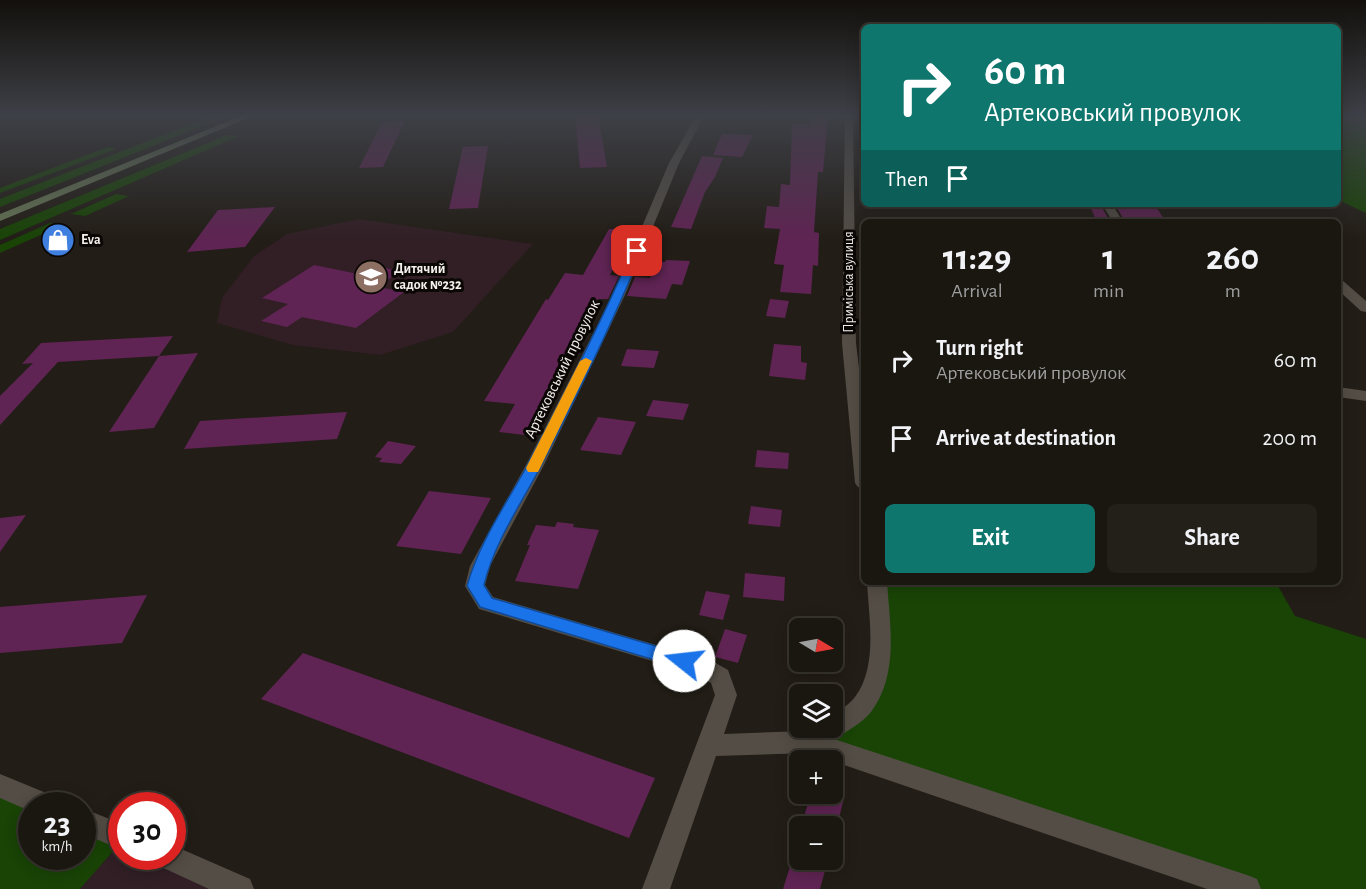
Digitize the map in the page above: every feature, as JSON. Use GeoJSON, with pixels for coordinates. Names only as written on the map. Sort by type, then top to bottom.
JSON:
{"type":"FeatureCollection","features":[{"type":"Feature","properties":{"kind":"main road"},"geometry":{"type":"LineString","coordinates":[[0,218],[148,157]]}},
{"type":"Feature","properties":{"kind":"street","name":"Артековський провулок"},"geometry":{"type":"LineString","coordinates":[[677,157],[619,295],[535,465],[480,566],[475,586],[486,603],[706,668],[720,677],[726,694],[708,746]]}},
{"type":"Feature","properties":{"kind":"street","name":"Приміська вулиця"},"geometry":{"type":"LineString","coordinates":[[849,157],[849,343],[861,453]]}},
{"type":"Feature","properties":{"kind":"street"},"geometry":{"type":"LineString","coordinates":[[1341,286],[1366,308]]}},
{"type":"Feature","properties":{"kind":"street"},"geometry":{"type":"LineString","coordinates":[[1341,392],[1366,396]]}},
{"type":"Feature","properties":{"kind":"street"},"geometry":{"type":"LineString","coordinates":[[809,742],[862,706],[876,680],[881,643],[877,585]]}},
{"type":"Feature","properties":{"kind":"street"},"geometry":{"type":"LineString","coordinates":[[656,889],[708,746],[809,742],[1247,889]]}},
{"type":"Feature","properties":{"kind":"street"},"geometry":{"type":"LineString","coordinates":[[0,786],[18,794]]}},
{"type":"Feature","properties":{"kind":"street"},"geometry":{"type":"LineString","coordinates":[[186,865],[240,889]]}},
{"type":"Feature","properties":{"kind":"shaded area","name":"Дитячий садок №232"},"geometry":{"type":"Polygon","coordinates":[[[359,219],[533,244],[453,332],[380,355],[293,345],[217,323],[222,298],[254,256],[287,234],[359,219]]]}},
{"type":"Feature","properties":{"kind":"shaded area"},"geometry":{"type":"Polygon","coordinates":[[[108,857],[108,870],[186,870],[186,866],[240,889],[80,889],[108,857]]]}},
{"type":"Feature","properties":{"kind":"green space"},"geometry":{"type":"Polygon","coordinates":[[[80,157],[94,157],[0,193],[0,188],[80,157]]]}},
{"type":"Feature","properties":{"kind":"green space"},"geometry":{"type":"Polygon","coordinates":[[[106,157],[124,157],[0,207],[0,199],[106,157]]]}},
{"type":"Feature","properties":{"kind":"green space"},"geometry":{"type":"Polygon","coordinates":[[[173,157],[190,157],[0,240],[0,229],[173,157]]]}},
{"type":"Feature","properties":{"kind":"green space"},"geometry":{"type":"Polygon","coordinates":[[[1341,157],[1366,157],[1366,213],[1341,201],[1341,157]]]}},
{"type":"Feature","properties":{"kind":"green space"},"geometry":{"type":"Polygon","coordinates":[[[116,194],[129,196],[85,216],[71,214],[116,194]]]}},
{"type":"Feature","properties":{"kind":"green space"},"geometry":{"type":"Polygon","coordinates":[[[50,223],[63,225],[0,253],[0,245],[50,223]]]}},
{"type":"Feature","properties":{"kind":"green space"},"geometry":{"type":"Polygon","coordinates":[[[877,585],[1275,585],[1278,586],[1295,616],[1366,639],[1366,889],[1247,889],[843,753],[843,750],[833,750],[809,742],[815,738],[843,738],[843,721],[876,680],[877,585]]]}},
{"type":"Feature","properties":{"kind":"green space"},"geometry":{"type":"Polygon","coordinates":[[[0,786],[18,797],[18,870],[96,870],[96,828],[108,834],[108,857],[80,889],[0,889],[0,786]]]}},
{"type":"Feature","properties":{"kind":"building"},"geometry":{"type":"Polygon","coordinates":[[[364,157],[388,157],[383,167],[359,168],[364,157]]]}},
{"type":"Feature","properties":{"kind":"building"},"geometry":{"type":"Polygon","coordinates":[[[461,157],[486,157],[478,208],[449,209],[461,157]]]}},
{"type":"Feature","properties":{"kind":"building"},"geometry":{"type":"Polygon","coordinates":[[[579,157],[605,157],[607,167],[580,168],[579,157]]]}},
{"type":"Feature","properties":{"kind":"building"},"geometry":{"type":"Polygon","coordinates":[[[701,157],[723,158],[715,177],[705,192],[691,229],[671,227],[701,157]]]}},
{"type":"Feature","properties":{"kind":"building"},"geometry":{"type":"Polygon","coordinates":[[[791,157],[824,157],[823,172],[818,172],[814,232],[819,233],[818,266],[813,265],[811,294],[780,292],[784,265],[774,264],[780,229],[764,228],[767,206],[779,207],[781,184],[790,185],[791,157]]]}},
{"type":"Feature","properties":{"kind":"building"},"geometry":{"type":"Polygon","coordinates":[[[275,207],[245,247],[187,252],[218,210],[275,207]]]}},
{"type":"Feature","properties":{"kind":"building"},"geometry":{"type":"Polygon","coordinates":[[[1090,207],[1102,207],[1108,219],[1096,219],[1090,207]]]}},
{"type":"Feature","properties":{"kind":"building"},"geometry":{"type":"Polygon","coordinates":[[[1117,207],[1156,207],[1164,219],[1123,219],[1117,207]]]}},
{"type":"Feature","properties":{"kind":"building"},"geometry":{"type":"Polygon","coordinates":[[[609,229],[633,230],[610,275],[619,276],[608,299],[598,299],[524,435],[499,432],[515,404],[484,401],[546,299],[548,300],[565,273],[583,275],[609,229]]]}},
{"type":"Feature","properties":{"kind":"building"},"geometry":{"type":"Polygon","coordinates":[[[690,261],[682,285],[672,284],[666,299],[627,296],[635,277],[650,278],[657,262],[690,261]]]}},
{"type":"Feature","properties":{"kind":"building"},"geometry":{"type":"Polygon","coordinates":[[[314,265],[363,275],[375,266],[400,271],[378,287],[404,292],[356,328],[302,317],[287,327],[261,321],[288,304],[262,298],[314,265]]]}},
{"type":"Feature","properties":{"kind":"building"},"geometry":{"type":"Polygon","coordinates":[[[770,299],[789,301],[785,318],[766,316],[770,299]]]}},
{"type":"Feature","properties":{"kind":"building"},"geometry":{"type":"Polygon","coordinates":[[[173,336],[159,356],[58,362],[0,425],[0,396],[33,363],[22,364],[41,343],[173,336]]]}},
{"type":"Feature","properties":{"kind":"building"},"geometry":{"type":"Polygon","coordinates":[[[774,344],[801,346],[801,362],[807,363],[805,380],[769,376],[774,344]]]}},
{"type":"Feature","properties":{"kind":"building"},"geometry":{"type":"Polygon","coordinates":[[[627,349],[659,351],[654,368],[621,366],[627,349]]]}},
{"type":"Feature","properties":{"kind":"building"},"geometry":{"type":"Polygon","coordinates":[[[198,353],[154,428],[109,432],[159,356],[198,353]]]}},
{"type":"Feature","properties":{"kind":"building"},"geometry":{"type":"Polygon","coordinates":[[[653,400],[689,404],[683,420],[646,416],[653,400]]]}},
{"type":"Feature","properties":{"kind":"building"},"geometry":{"type":"Polygon","coordinates":[[[347,412],[337,439],[184,449],[200,421],[347,412]]]}},
{"type":"Feature","properties":{"kind":"building"},"geometry":{"type":"Polygon","coordinates":[[[598,417],[636,422],[621,455],[580,450],[598,417]]]}},
{"type":"Feature","properties":{"kind":"building"},"geometry":{"type":"Polygon","coordinates":[[[388,441],[416,446],[401,464],[379,462],[382,458],[375,457],[388,441]]]}},
{"type":"Feature","properties":{"kind":"building"},"geometry":{"type":"Polygon","coordinates":[[[757,450],[789,453],[788,469],[755,467],[757,450]]]}},
{"type":"Feature","properties":{"kind":"building"},"geometry":{"type":"Polygon","coordinates":[[[429,491],[491,498],[461,554],[396,546],[429,491]]]}},
{"type":"Feature","properties":{"kind":"building"},"geometry":{"type":"Polygon","coordinates":[[[751,506],[782,510],[780,527],[748,524],[751,506]]]}},
{"type":"Feature","properties":{"kind":"building"},"geometry":{"type":"Polygon","coordinates":[[[26,515],[0,552],[0,518],[26,515]]]}},
{"type":"Feature","properties":{"kind":"building"},"geometry":{"type":"Polygon","coordinates":[[[557,522],[574,524],[573,527],[599,530],[578,589],[515,581],[536,525],[555,527],[557,522]]]}},
{"type":"Feature","properties":{"kind":"building"},"geometry":{"type":"Polygon","coordinates":[[[745,573],[785,577],[784,601],[743,597],[745,573]]]}},
{"type":"Feature","properties":{"kind":"building"},"geometry":{"type":"Polygon","coordinates":[[[706,591],[730,595],[723,620],[699,615],[706,591]]]}},
{"type":"Feature","properties":{"kind":"building"},"geometry":{"type":"Polygon","coordinates":[[[147,595],[122,643],[0,653],[0,607],[147,595]]]}},
{"type":"Feature","properties":{"kind":"building"},"geometry":{"type":"Polygon","coordinates":[[[725,629],[747,635],[738,663],[715,657],[725,629]]]}},
{"type":"Feature","properties":{"kind":"building"},"geometry":{"type":"Polygon","coordinates":[[[303,653],[655,778],[629,838],[261,699],[303,653]]]}},
{"type":"Feature","properties":{"kind":"building"},"geometry":{"type":"Polygon","coordinates":[[[808,804],[842,804],[840,816],[804,816],[808,804]]]}},
{"type":"Feature","properties":{"kind":"building"},"geometry":{"type":"Polygon","coordinates":[[[789,870],[825,870],[820,889],[783,889],[789,870]]]}},
{"type":"Feature","properties":{"kind":"slow traffic"},"geometry":{"type":"LineString","coordinates":[[533,468],[586,361]]}},
{"type":"Feature","properties":{"kind":"place","name":"Eva"},"geometry":{"type":"Point","coordinates":[58,240]}},
{"type":"Feature","properties":{"kind":"place","name":"Дитячий садок №232"},"geometry":{"type":"Point","coordinates":[371,277]}},
{"type":"Feature","properties":{"kind":"route"},"geometry":{"type":"LineString","coordinates":[[637,251],[619,295],[535,465],[480,566],[475,586],[486,603],[684,661]]}}]}
